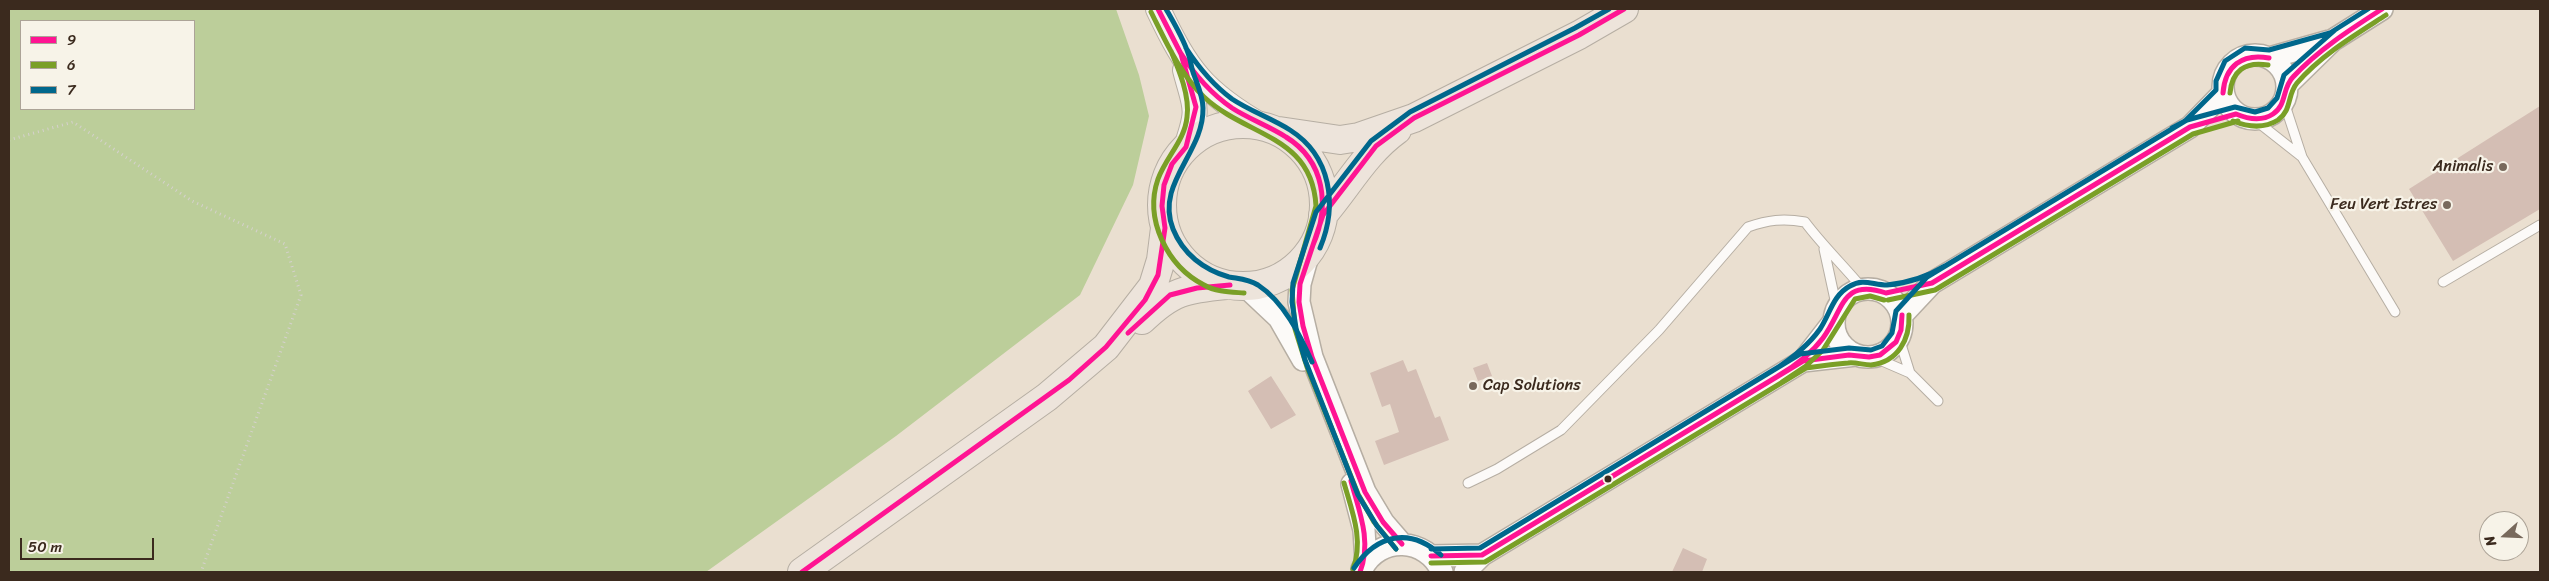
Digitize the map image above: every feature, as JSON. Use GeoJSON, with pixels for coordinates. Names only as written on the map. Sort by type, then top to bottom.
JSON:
{"type":"FeatureCollection","features":[{"type":"Feature","properties":{"kind":"main road"},"geometry":{"type":"LineString","coordinates":[[802,572],[1047,397],[1106,347],[1131,331],[1170,295],[1196,288],[1262,284],[1279,278],[1294,268],[1309,252],[1318,235],[1323,215],[1323,195],[1320,182],[1309,157],[1295,142],[1235,110],[1202,84],[1181,54],[1158,9]]}},
{"type":"Feature","properties":{"kind":"main road"},"geometry":{"type":"LineString","coordinates":[[1106,347],[1153,286],[1161,260],[1165,228],[1162,206],[1164,184],[1172,164],[1186,147],[1213,129],[1229,124],[1270,128],[1340,140],[1359,137],[1414,118],[1579,35],[1624,9]]}},
{"type":"Feature","properties":{"kind":"main road"},"geometry":{"type":"LineString","coordinates":[[1181,54],[1196,107],[1194,122],[1186,147]]}},
{"type":"Feature","properties":{"kind":"main road"},"geometry":{"type":"LineString","coordinates":[[1323,215],[1376,146],[1414,118]]}},
{"type":"Feature","properties":{"kind":"main road"},"geometry":{"type":"LineString","coordinates":[[1165,228],[1174,249],[1190,266],[1208,279],[1238,286]]}},
{"type":"Feature","properties":{"kind":"street"},"geometry":{"type":"LineString","coordinates":[[2190,127],[2246,117],[2272,115],[2286,93],[2289,80],[2333,40],[2382,9]]}},
{"type":"Feature","properties":{"kind":"street"},"geometry":{"type":"LineString","coordinates":[[2246,117],[2230,108],[2223,93],[2226,73],[2235,62],[2249,55],[2269,58],[2333,40]]}},
{"type":"Feature","properties":{"kind":"street"},"geometry":{"type":"LineString","coordinates":[[2269,58],[2282,69],[2286,93]]}},
{"type":"Feature","properties":{"kind":"street"},"geometry":{"type":"LineString","coordinates":[[1902,315],[1932,283],[2190,127],[2223,93]]}},
{"type":"Feature","properties":{"kind":"street"},"geometry":{"type":"LineString","coordinates":[[1309,252],[1300,284],[1299,302],[1303,326],[1312,357],[1365,492],[1383,522],[1402,544]]}},
{"type":"Feature","properties":{"kind":"street"},"geometry":{"type":"LineString","coordinates":[[1886,293],[1932,283]]}},
{"type":"Feature","properties":{"kind":"street"},"geometry":{"type":"LineString","coordinates":[[1238,286],[1279,318],[1302,358],[1350,477],[1364,530],[1363,567]]}},
{"type":"Feature","properties":{"kind":"street"},"geometry":{"type":"LineString","coordinates":[[1466,572],[1482,555],[1803,362],[1843,300],[1852,292],[1863,289],[1878,290],[1886,293],[1898,306],[1903,323],[1899,338],[1893,347],[1865,356],[1803,362]]}},
{"type":"Feature","properties":{"kind":"street"},"geometry":{"type":"LineString","coordinates":[[1835,315],[1840,342],[1865,356]]}},
{"type":"Feature","properties":{"kind":"street"},"geometry":{"type":"LineString","coordinates":[[1363,567],[1376,552],[1388,546],[1402,544],[1422,549],[1436,564],[1482,555]]}},
{"type":"Feature","properties":{"kind":"lane"},"geometry":{"type":"LineString","coordinates":[[2286,93],[2302,157],[2395,312]]}},
{"type":"Feature","properties":{"kind":"lane"},"geometry":{"type":"LineString","coordinates":[[2246,117],[2302,157]]}},
{"type":"Feature","properties":{"kind":"lane"},"geometry":{"type":"LineString","coordinates":[[1468,483],[1497,469],[1561,430],[1659,330],[1748,227],[1767,220],[1788,219],[1804,222],[1824,248],[1846,268],[1863,289]]}},
{"type":"Feature","properties":{"kind":"lane"},"geometry":{"type":"LineString","coordinates":[[2443,282],[2540,225]]}},
{"type":"Feature","properties":{"kind":"lane"},"geometry":{"type":"LineString","coordinates":[[1824,248],[1835,315]]}},
{"type":"Feature","properties":{"kind":"lane"},"geometry":{"type":"LineString","coordinates":[[1899,338],[1910,372],[1938,401]]}},
{"type":"Feature","properties":{"kind":"lane"},"geometry":{"type":"LineString","coordinates":[[1865,356],[1910,372]]}},
{"type":"Feature","properties":{"kind":"path"},"geometry":{"type":"LineString","coordinates":[[9,140],[73,122],[192,201],[285,244],[301,295],[201,572]]}},
{"type":"Feature","properties":{"kind":"green space"},"geometry":{"type":"Polygon","coordinates":[[[9,9],[1116,9],[1139,75],[1149,116],[1133,185],[1080,295],[896,436],[706,572],[9,572],[9,9]]]}},
{"type":"Feature","properties":{"kind":"building"},"geometry":{"type":"Polygon","coordinates":[[[2540,106],[2540,209],[2453,261],[2409,189],[2540,106]]]}},
{"type":"Feature","properties":{"kind":"building"},"geometry":{"type":"Polygon","coordinates":[[[1403,360],[1408,372],[1416,369],[1435,418],[1440,416],[1449,440],[1384,465],[1375,441],[1399,432],[1390,404],[1382,407],[1370,373],[1403,360]]]}},
{"type":"Feature","properties":{"kind":"building"},"geometry":{"type":"Polygon","coordinates":[[[1487,363],[1492,376],[1478,381],[1473,368],[1487,363]]]}},
{"type":"Feature","properties":{"kind":"building"},"geometry":{"type":"Polygon","coordinates":[[[1271,376],[1296,415],[1271,429],[1248,391],[1271,376]]]}},
{"type":"Feature","properties":{"kind":"building"},"geometry":{"type":"Polygon","coordinates":[[[1683,548],[1707,559],[1702,572],[1672,572],[1683,548]]]}},
{"type":"Feature","properties":{"kind":"transit line","name":"9"},"geometry":{"type":"LineString","coordinates":[[802,572],[1069,380],[1106,347],[1145,300],[1158,275],[1165,228],[1162,206],[1164,185],[1172,164],[1186,147],[1196,107],[1181,54],[1158,9]]}},
{"type":"Feature","properties":{"kind":"transit line","name":"7"},"geometry":{"type":"LineString","coordinates":[[1166,9],[1186,47],[1203,108],[1201,124],[1196,139],[1175,182],[1170,197],[1169,212],[1173,229],[1182,246],[1195,260],[1220,274],[1244,279],[1258,285],[1276,300],[1290,320],[1312,362]]}},
{"type":"Feature","properties":{"kind":"transit line","name":"7"},"geometry":{"type":"LineString","coordinates":[[1396,549],[1377,526],[1358,495],[1305,360],[1296,328],[1292,302],[1293,283],[1316,212],[1371,141],[1410,112],[1609,9]]}},
{"type":"Feature","properties":{"kind":"transit line","name":"9"},"geometry":{"type":"LineString","coordinates":[[1402,544],[1383,522],[1365,492],[1312,357],[1303,326],[1299,302],[1300,284],[1323,215],[1376,146],[1414,118],[1579,35],[1624,9]]}},
{"type":"Feature","properties":{"kind":"transit line","name":"7"},"geometry":{"type":"LineString","coordinates":[[1431,549],[1480,548],[1800,354],[1849,348],[1871,350],[1882,346],[1892,333],[1896,311],[1927,277],[2185,121],[2216,90],[2216,81],[2225,61],[2245,48],[2269,50],[2330,33],[2368,9]]}},
{"type":"Feature","properties":{"kind":"transit line","name":"9"},"geometry":{"type":"LineString","coordinates":[[2236,114],[2254,119],[2268,117],[2273,114],[2283,101],[2290,81],[2303,67],[2335,40],[2382,9]]}},
{"type":"Feature","properties":{"kind":"transit line","name":"6"},"geometry":{"type":"LineString","coordinates":[[1151,12],[1174,57],[1195,88],[1221,110],[1275,140],[1290,151],[1303,165],[1312,183],[1316,206],[1292,290],[1295,329],[1307,367],[1358,494],[1374,522],[1396,549]]}},
{"type":"Feature","properties":{"kind":"transit line","name":"6"},"geometry":{"type":"LineString","coordinates":[[2233,121],[2244,125],[2262,126],[2278,120],[2288,107],[2294,88],[2306,73],[2339,46],[2386,15]]}},
{"type":"Feature","properties":{"kind":"transit line","name":"7"},"geometry":{"type":"LineString","coordinates":[[2172,128],[2187,120],[2235,107],[2255,112],[2268,108],[2277,98],[2284,75],[2335,30]]}},
{"type":"Feature","properties":{"kind":"transit line","name":"7"},"geometry":{"type":"LineString","coordinates":[[1186,48],[1207,76],[1225,94],[1290,130],[1315,153],[1327,183],[1329,199],[1326,232],[1320,248]]}},
{"type":"Feature","properties":{"kind":"transit line","name":"6"},"geometry":{"type":"LineString","coordinates":[[1171,51],[1185,92],[1188,109],[1183,133],[1158,179],[1154,194],[1154,210],[1157,225],[1169,254],[1191,277],[1213,289],[1244,293]]}},
{"type":"Feature","properties":{"kind":"transit line","name":"9"},"geometry":{"type":"LineString","coordinates":[[1180,52],[1203,83],[1224,102],[1286,137],[1299,147],[1309,159],[1316,171],[1322,200],[1321,215],[1313,245]]}},
{"type":"Feature","properties":{"kind":"transit line","name":"9"},"geometry":{"type":"LineString","coordinates":[[2223,93],[2227,75],[2237,64],[2251,58],[2269,58]]}},
{"type":"Feature","properties":{"kind":"transit line","name":"6"},"geometry":{"type":"LineString","coordinates":[[2230,93],[2231,85],[2241,69],[2246,66],[2268,65]]}},
{"type":"Feature","properties":{"kind":"transit line","name":"9"},"geometry":{"type":"LineString","coordinates":[[1886,293],[1932,283],[2190,127],[2236,114]]}},
{"type":"Feature","properties":{"kind":"transit line","name":"6"},"geometry":{"type":"LineString","coordinates":[[1888,300],[1935,290],[2193,134],[2238,121]]}},
{"type":"Feature","properties":{"kind":"transit line","name":"7"},"geometry":{"type":"LineString","coordinates":[[1774,370],[1805,347],[1820,329],[1840,294],[1850,286],[1859,282],[1887,285],[1902,283],[1917,279],[1945,266]]}},
{"type":"Feature","properties":{"kind":"transit line","name":"9"},"geometry":{"type":"LineString","coordinates":[[1128,333],[1170,295],[1197,288],[1230,285]]}},
{"type":"Feature","properties":{"kind":"transit line","name":"9"},"geometry":{"type":"LineString","coordinates":[[1778,376],[1791,368],[1818,344],[1830,327],[1845,299],[1852,293],[1871,289],[1886,293]]}},
{"type":"Feature","properties":{"kind":"transit line","name":"6"},"geometry":{"type":"LineString","coordinates":[[1782,382],[1806,366],[1823,350],[1855,299],[1870,296],[1884,300]]}},
{"type":"Feature","properties":{"kind":"transit line","name":"9"},"geometry":{"type":"LineString","coordinates":[[1431,556],[1482,555],[1803,361],[1849,355],[1869,357],[1880,355],[1896,342],[1901,330],[1902,315]]}},
{"type":"Feature","properties":{"kind":"transit line","name":"6"},"geometry":{"type":"LineString","coordinates":[[1431,563],[1485,562],[1806,368],[1851,363],[1871,365],[1888,359],[1895,354],[1905,341],[1909,315]]}},
{"type":"Feature","properties":{"kind":"transit line","name":"9"},"geometry":{"type":"LineString","coordinates":[[1351,481],[1365,537],[1365,549],[1360,572]]}},
{"type":"Feature","properties":{"kind":"transit line","name":"6"},"geometry":{"type":"LineString","coordinates":[[1344,483],[1356,526],[1357,547],[1353,569]]}},
{"type":"Feature","properties":{"kind":"transit line","name":"7"},"geometry":{"type":"LineString","coordinates":[[1354,568],[1373,548],[1394,538],[1418,540],[1441,555]]}},
{"type":"Feature","properties":{"kind":"place","name":"Animalis"},"geometry":{"type":"Point","coordinates":[2503,167]}},
{"type":"Feature","properties":{"kind":"place","name":"Feu Vert Istres"},"geometry":{"type":"Point","coordinates":[2447,205]}},
{"type":"Feature","properties":{"kind":"place","name":"Cap Solutions"},"geometry":{"type":"Point","coordinates":[1473,386]}}]}
